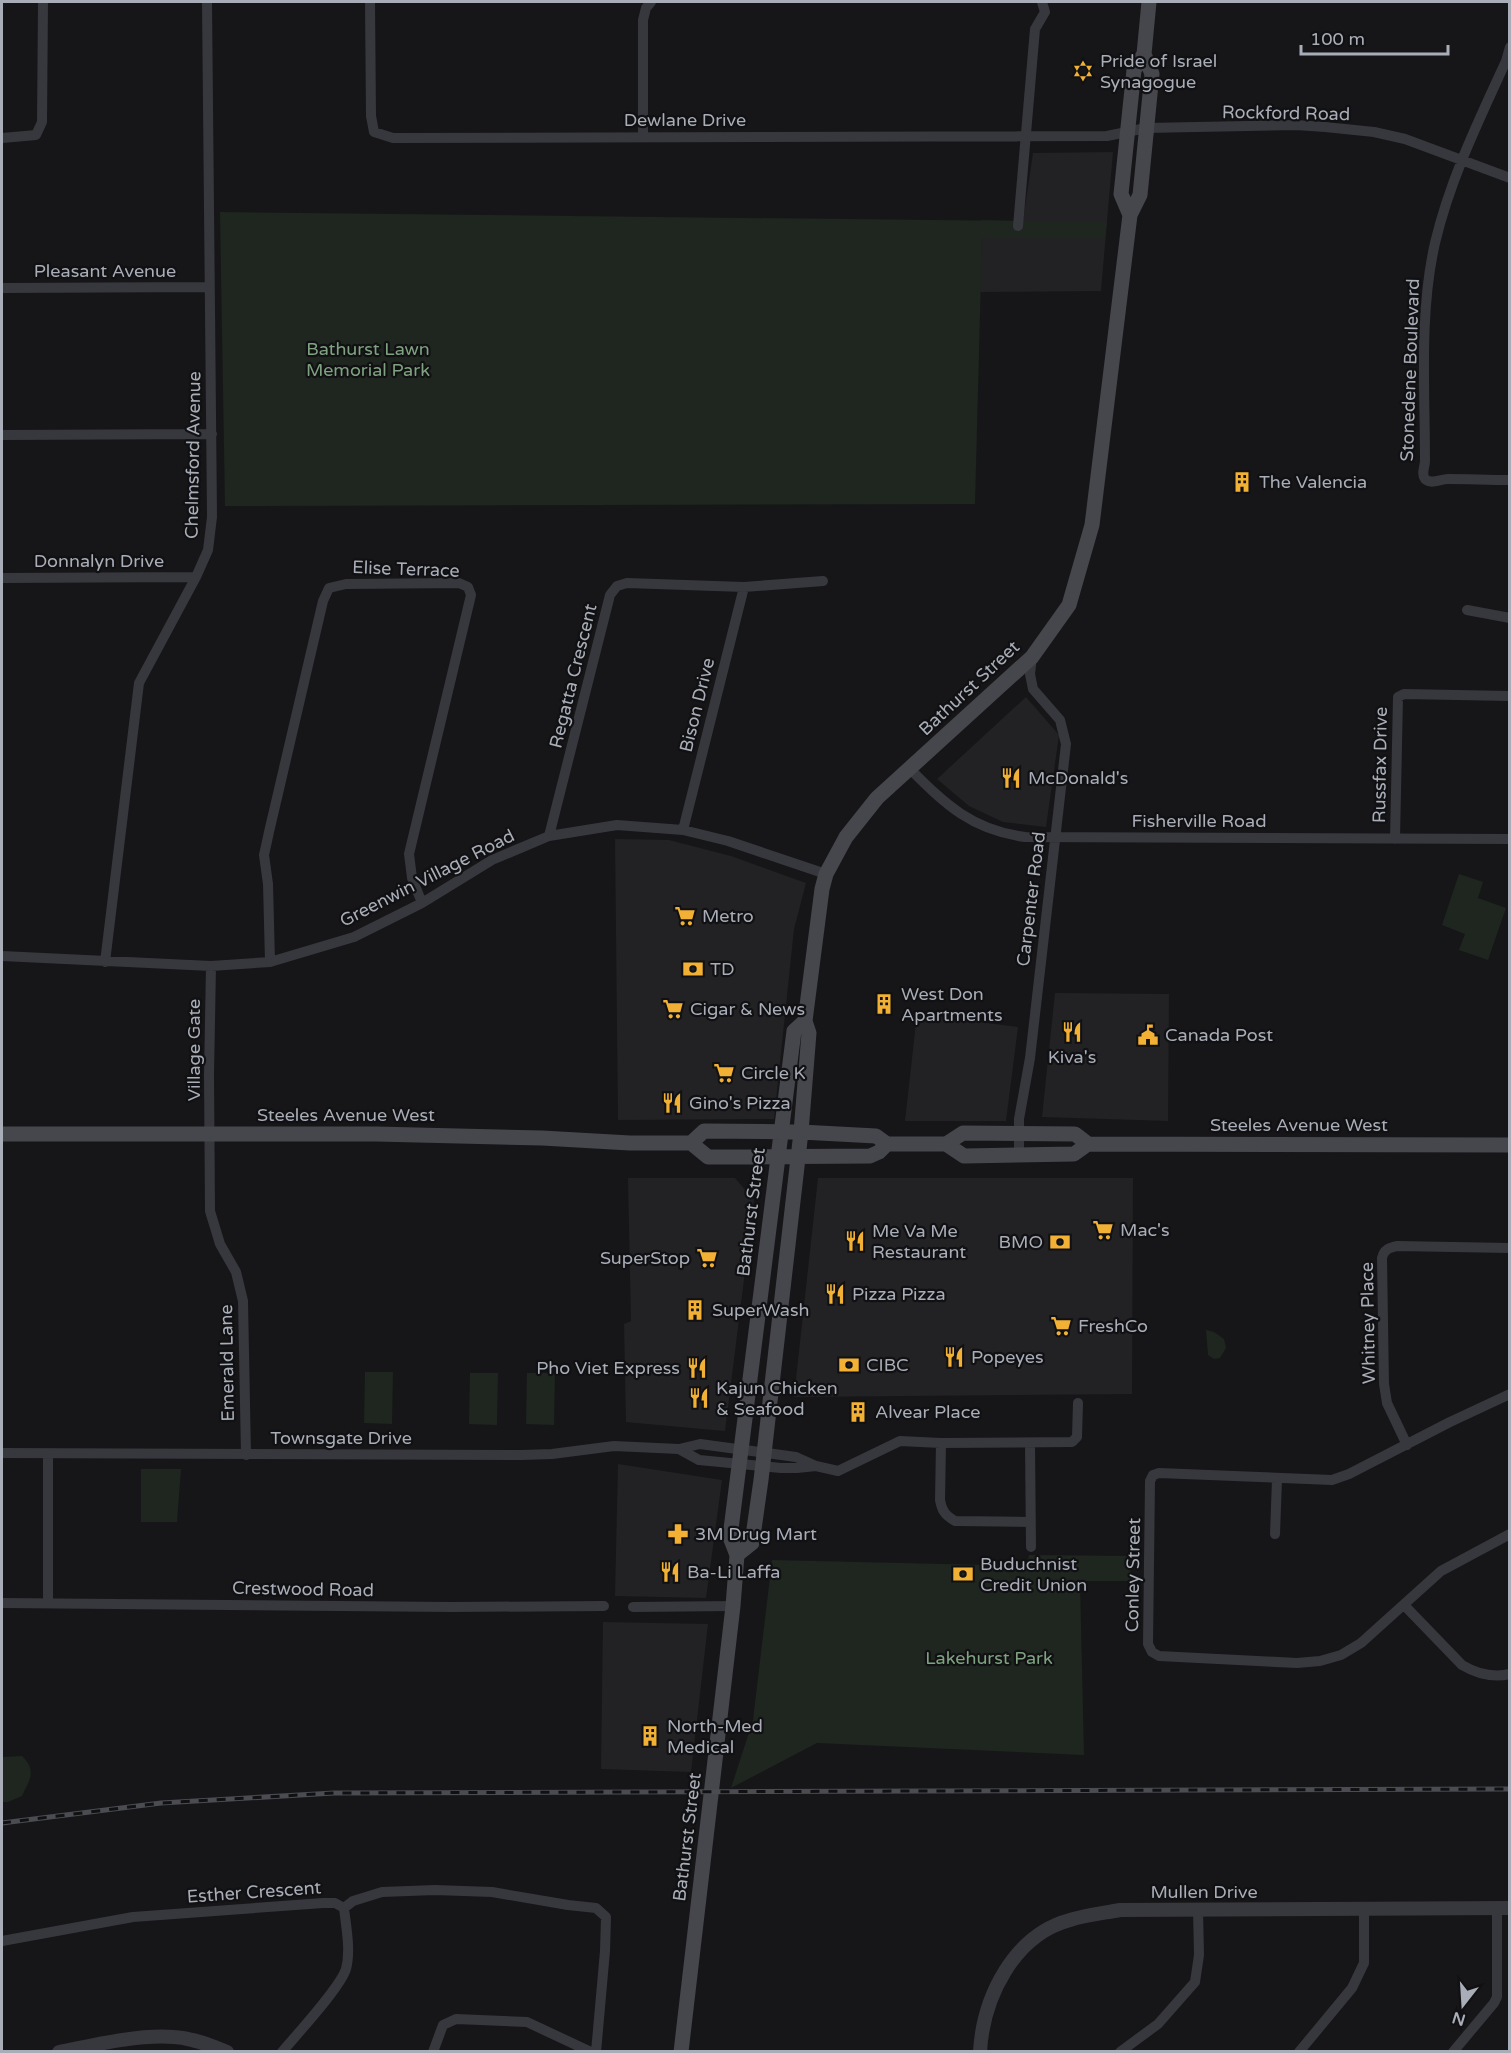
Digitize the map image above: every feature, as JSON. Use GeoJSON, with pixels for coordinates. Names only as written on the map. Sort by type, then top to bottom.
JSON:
{"type":"FeatureCollection","features":[{"type":"Feature","properties":{"kind":"main road","name":"Bathurst Street"},"geometry":{"type":"LineString","coordinates":[[1130,215],[1121,194],[1134,70],[1144,54],[1149,2]]}},
{"type":"Feature","properties":{"kind":"main road","name":"Bathurst Street"},"geometry":{"type":"LineString","coordinates":[[738,1556],[752,1543],[763,1459],[801,1132],[809,1033],[805,1021],[817,918],[826,874],[846,837],[877,798],[1032,657],[1069,605],[1092,525],[1130,215],[1140,195],[1152,74],[1144,54]]}},
{"type":"Feature","properties":{"kind":"main road","name":"Bathurst Street"},"geometry":{"type":"LineString","coordinates":[[681,2052],[738,1556],[730,1537],[739,1456],[794,1032],[805,1021]]}},
{"type":"Feature","properties":{"kind":"main road","name":"Steeles Avenue West"},"geometry":{"type":"LineString","coordinates":[[690,1143],[704,1131],[781,1131],[876,1136],[887,1144],[946,1144],[963,1133],[1075,1134],[1088,1144],[1509,1145]]}},
{"type":"Feature","properties":{"kind":"main road","name":"Steeles Avenue West"},"geometry":{"type":"LineString","coordinates":[[2,1134],[399,1134],[690,1143],[708,1157],[870,1156],[879,1152],[887,1144]]}},
{"type":"Feature","properties":{"kind":"main road","name":"Steeles Avenue West"},"geometry":{"type":"LineString","coordinates":[[946,1144],[964,1156],[1074,1155],[1088,1144]]}},
{"type":"Feature","properties":{"kind":"street"},"geometry":{"type":"LineString","coordinates":[[2,138],[36,135],[42,122],[43,2]]}},
{"type":"Feature","properties":{"kind":"street","name":"Chelmsford Avenue"},"geometry":{"type":"LineString","coordinates":[[105,962],[139,683],[208,550],[212,518],[207,2]]}},
{"type":"Feature","properties":{"kind":"street","name":"Dewlane Drive"},"geometry":{"type":"LineString","coordinates":[[370,2],[371,117],[375,132],[393,138],[1107,136],[1127,130]]}},
{"type":"Feature","properties":{"kind":"street"},"geometry":{"type":"LineString","coordinates":[[643,137],[643,20],[646,8],[651,2]]}},
{"type":"Feature","properties":{"kind":"street"},"geometry":{"type":"LineString","coordinates":[[1018,226],[1035,29],[1045,12],[1042,2]]}},
{"type":"Feature","properties":{"kind":"street","name":"Stonedene Boulevard"},"geometry":{"type":"LineString","coordinates":[[1509,47],[1506,61],[1462,160],[1443,211],[1434,245],[1425,338],[1423,476],[1432,482],[1446,479],[1509,480]]}},
{"type":"Feature","properties":{"kind":"street","name":"Rockford Road"},"geometry":{"type":"LineString","coordinates":[[1127,130],[1325,127],[1374,132],[1405,139],[1509,178]]}},
{"type":"Feature","properties":{"kind":"street","name":"Pleasant Avenue"},"geometry":{"type":"LineString","coordinates":[[2,288],[209,287]]}},
{"type":"Feature","properties":{"kind":"street"},"geometry":{"type":"LineString","coordinates":[[2,435],[212,434]]}},
{"type":"Feature","properties":{"kind":"street","name":"Donnalyn Drive"},"geometry":{"type":"LineString","coordinates":[[2,578],[196,577]]}},
{"type":"Feature","properties":{"kind":"street","name":"Regatta Crescent"},"geometry":{"type":"LineString","coordinates":[[549,836],[610,595],[617,586],[627,583],[744,587],[823,581]]}},
{"type":"Feature","properties":{"kind":"street","name":"Elise Terrace"},"geometry":{"type":"LineString","coordinates":[[270,962],[268,884],[264,855],[323,601],[329,588],[346,584],[459,584],[468,587],[471,596],[409,854],[412,878],[422,903]]}},
{"type":"Feature","properties":{"kind":"street","name":"Bison Drive"},"geometry":{"type":"LineString","coordinates":[[683,831],[744,587]]}},
{"type":"Feature","properties":{"kind":"street"},"geometry":{"type":"LineString","coordinates":[[1467,610],[1509,618]]}},
{"type":"Feature","properties":{"kind":"street","name":"Carpenter Road"},"geometry":{"type":"LineString","coordinates":[[1019,1156],[1018,1135],[1030,1058],[1065,744],[1060,720],[1033,689],[1030,674],[1032,657]]}},
{"type":"Feature","properties":{"kind":"street","name":"Russfax Drive"},"geometry":{"type":"LineString","coordinates":[[1395,839],[1398,697],[1404,694],[1509,696]]}},
{"type":"Feature","properties":{"kind":"street","name":"Fisherville Road"},"geometry":{"type":"LineString","coordinates":[[910,769],[960,815],[987,829],[1025,837],[1509,839]]}},
{"type":"Feature","properties":{"kind":"street","name":"Greenwin Village Road"},"geometry":{"type":"LineString","coordinates":[[2,956],[211,966],[270,962],[354,937],[422,903],[492,860],[549,836],[617,825],[683,831],[728,841],[826,874]]}},
{"type":"Feature","properties":{"kind":"street","name":"Village Gate"},"geometry":{"type":"LineString","coordinates":[[210,1134],[211,966]]}},
{"type":"Feature","properties":{"kind":"street","name":"Emerald Lane"},"geometry":{"type":"LineString","coordinates":[[210,1134],[212,1218],[225,1256],[236,1272],[243,1300],[246,1455]]}},
{"type":"Feature","properties":{"kind":"street","name":"Whitney Place"},"geometry":{"type":"LineString","coordinates":[[1407,1445],[1387,1403],[1384,1384],[1383,1252],[1397,1245],[1509,1248]]}},
{"type":"Feature","properties":{"kind":"street","name":"Conley Street"},"geometry":{"type":"LineString","coordinates":[[1509,1394],[1349,1474],[1332,1480],[1159,1473],[1151,1477],[1148,1644],[1152,1652],[1159,1656],[1194,1658],[1297,1663],[1320,1661],[1341,1655],[1361,1643],[1441,1571],[1509,1534]]}},
{"type":"Feature","properties":{"kind":"street","name":"Townsgate Drive"},"geometry":{"type":"LineString","coordinates":[[2,1453],[522,1455],[552,1454],[614,1446],[679,1449],[700,1444],[739,1456],[763,1459],[796,1457],[816,1466],[838,1471],[900,1441],[1030,1444],[1072,1442],[1076,1440],[1078,1403]]}},
{"type":"Feature","properties":{"kind":"street"},"geometry":{"type":"LineString","coordinates":[[941,1443],[940,1500],[947,1516],[955,1521],[1030,1522]]}},
{"type":"Feature","properties":{"kind":"street"},"geometry":{"type":"LineString","coordinates":[[1030,1444],[1031,1547]]}},
{"type":"Feature","properties":{"kind":"street","name":"Townsgate Drive"},"geometry":{"type":"LineString","coordinates":[[679,1449],[699,1460],[739,1456]]}},
{"type":"Feature","properties":{"kind":"street"},"geometry":{"type":"LineString","coordinates":[[48,1454],[48,1603]]}},
{"type":"Feature","properties":{"kind":"street"},"geometry":{"type":"LineString","coordinates":[[1275,1534],[1277,1479]]}},
{"type":"Feature","properties":{"kind":"street","name":"Crestwood Road"},"geometry":{"type":"LineString","coordinates":[[2,1603],[604,1606]]}},
{"type":"Feature","properties":{"kind":"street"},"geometry":{"type":"LineString","coordinates":[[1404,1605],[1462,1665],[1473,1672],[1486,1675],[1509,1674]]}},
{"type":"Feature","properties":{"kind":"street"},"geometry":{"type":"LineString","coordinates":[[633,1606],[733,1606]]}},
{"type":"Feature","properties":{"kind":"street"},"geometry":{"type":"LineString","coordinates":[[344,1908],[353,1901],[382,1892],[435,1890],[492,1892],[596,1908],[606,1917],[605,1951],[594,2052],[527,2022],[456,2019],[443,2025],[434,2052]]}},
{"type":"Feature","properties":{"kind":"street","name":"Esther Crescent"},"geometry":{"type":"LineString","coordinates":[[2,1941],[134,1917],[335,1903],[344,1908],[348,1958],[342,1977],[282,2052]]}},
{"type":"Feature","properties":{"kind":"street"},"geometry":{"type":"LineString","coordinates":[[1453,2052],[1497,1997],[1503,1908]]}},
{"type":"Feature","properties":{"kind":"street","name":"Mullen Drive"},"geometry":{"type":"LineString","coordinates":[[980,2052],[981,2036],[993,1992],[1012,1959],[1044,1931],[1069,1920],[1120,1910],[1503,1908]]}},
{"type":"Feature","properties":{"kind":"street"},"geometry":{"type":"LineString","coordinates":[[1120,2052],[1158,2024],[1195,1982],[1199,1955],[1198,1910]]}},
{"type":"Feature","properties":{"kind":"street"},"geometry":{"type":"LineString","coordinates":[[1299,2052],[1352,1988],[1364,1963],[1364,1910]]}},
{"type":"Feature","properties":{"kind":"street"},"geometry":{"type":"LineString","coordinates":[[59,2052],[144,2038],[173,2037],[204,2043],[227,2052]]}},
{"type":"Feature","properties":{"kind":"shaded area"},"geometry":{"type":"Polygon","coordinates":[[[1113,152],[1101,291],[980,292],[982,220],[1023,221],[1033,153],[1113,152]]]}},
{"type":"Feature","properties":{"kind":"shaded area"},"geometry":{"type":"Polygon","coordinates":[[[1026,697],[1059,735],[1046,827],[1003,822],[969,806],[937,779],[1026,697]]]}},
{"type":"Feature","properties":{"kind":"shaded area"},"geometry":{"type":"Polygon","coordinates":[[[615,839],[669,840],[731,856],[806,883],[794,929],[774,1119],[618,1120],[615,839]]]}},
{"type":"Feature","properties":{"kind":"shaded area"},"geometry":{"type":"Polygon","coordinates":[[[1055,993],[1169,994],[1168,1121],[1042,1117],[1055,993]]]}},
{"type":"Feature","properties":{"kind":"shaded area"},"geometry":{"type":"Polygon","coordinates":[[[917,1014],[1018,1027],[1006,1121],[905,1121],[917,1014]]]}},
{"type":"Feature","properties":{"kind":"shaded area"},"geometry":{"type":"Polygon","coordinates":[[[628,1178],[735,1178],[754,1200],[725,1431],[626,1422],[624,1324],[631,1321],[628,1178]]]}},
{"type":"Feature","properties":{"kind":"shaded area"},"geometry":{"type":"Polygon","coordinates":[[[818,1178],[1133,1178],[1132,1394],[794,1397],[818,1178]]]}},
{"type":"Feature","properties":{"kind":"shaded area"},"geometry":{"type":"Polygon","coordinates":[[[618,1464],[722,1480],[706,1598],[615,1596],[618,1464]]]}},
{"type":"Feature","properties":{"kind":"shaded area"},"geometry":{"type":"Polygon","coordinates":[[[603,1622],[708,1624],[691,1772],[601,1769],[603,1622]]]}},
{"type":"Feature","properties":{"kind":"green space","name":"Bathurst Lawn Memorial Park"},"geometry":{"type":"Polygon","coordinates":[[[220,212],[1107,222],[1105,238],[982,238],[975,504],[225,506],[220,212]]]}},
{"type":"Feature","properties":{"kind":"green space"},"geometry":{"type":"Polygon","coordinates":[[[1459,874],[1483,882],[1478,898],[1506,908],[1488,960],[1459,950],[1465,934],[1442,925],[1459,874]]]}},
{"type":"Feature","properties":{"kind":"green space"},"geometry":{"type":"Polygon","coordinates":[[[1206,1330],[1224,1339],[1226,1348],[1220,1358],[1214,1359],[1208,1355],[1206,1330]]]}},
{"type":"Feature","properties":{"kind":"green space"},"geometry":{"type":"Polygon","coordinates":[[[365,1372],[393,1372],[392,1424],[364,1423],[365,1372]]]}},
{"type":"Feature","properties":{"kind":"green space"},"geometry":{"type":"Polygon","coordinates":[[[470,1373],[498,1373],[497,1425],[469,1424],[470,1373]]]}},
{"type":"Feature","properties":{"kind":"green space"},"geometry":{"type":"Polygon","coordinates":[[[527,1373],[555,1373],[554,1425],[526,1424],[527,1373]]]}},
{"type":"Feature","properties":{"kind":"green space"},"geometry":{"type":"Polygon","coordinates":[[[141,1469],[181,1469],[177,1522],[141,1522],[141,1469]]]}},
{"type":"Feature","properties":{"kind":"green space","name":"Lakehurst Park"},"geometry":{"type":"Polygon","coordinates":[[[1029,1555],[1131,1556],[1130,1581],[1080,1581],[1084,1755],[817,1743],[731,1788],[753,1720],[772,1560],[1027,1566],[1029,1555]]]}},
{"type":"Feature","properties":{"kind":"green space"},"geometry":{"type":"Polygon","coordinates":[[[22,1756],[31,1771],[27,1785],[22,1796],[2,1802],[2,1757],[22,1756]]]}},
{"type":"Feature","properties":{"kind":"railway"},"geometry":{"type":"LineString","coordinates":[[2,1823],[161,1803],[334,1793],[1510,1789]]}},
{"type":"Feature","properties":{"kind":"place","name":"Pride of Israel Synagogue"},"geometry":{"type":"Point","coordinates":[1083,71]}},
{"type":"Feature","properties":{"kind":"place","name":"The Valencia"},"geometry":{"type":"Point","coordinates":[1242,482]}},
{"type":"Feature","properties":{"kind":"place","name":"McDonald's"},"geometry":{"type":"Point","coordinates":[1011,778]}},
{"type":"Feature","properties":{"kind":"place","name":"Metro"},"geometry":{"type":"Point","coordinates":[685,916]}},
{"type":"Feature","properties":{"kind":"place","name":"TD"},"geometry":{"type":"Point","coordinates":[693,969]}},
{"type":"Feature","properties":{"kind":"place","name":"West Don Apartments"},"geometry":{"type":"Point","coordinates":[884,1004]}},
{"type":"Feature","properties":{"kind":"place","name":"Cigar & News"},"geometry":{"type":"Point","coordinates":[673,1009]}},
{"type":"Feature","properties":{"kind":"place","name":"Kiva's"},"geometry":{"type":"Point","coordinates":[1072,1032]}},
{"type":"Feature","properties":{"kind":"place","name":"Canada Post"},"geometry":{"type":"Point","coordinates":[1148,1035]}},
{"type":"Feature","properties":{"kind":"place","name":"Circle K"},"geometry":{"type":"Point","coordinates":[724,1073]}},
{"type":"Feature","properties":{"kind":"place","name":"Gino's Pizza"},"geometry":{"type":"Point","coordinates":[672,1103]}},
{"type":"Feature","properties":{"kind":"place","name":"Mac's"},"geometry":{"type":"Point","coordinates":[1103,1230]}},
{"type":"Feature","properties":{"kind":"place","name":"Me Va Me Restaurant"},"geometry":{"type":"Point","coordinates":[855,1241]}},
{"type":"Feature","properties":{"kind":"place","name":"BMO"},"geometry":{"type":"Point","coordinates":[1060,1242]}},
{"type":"Feature","properties":{"kind":"place","name":"SuperStop"},"geometry":{"type":"Point","coordinates":[707,1258]}},
{"type":"Feature","properties":{"kind":"place","name":"Pizza Pizza"},"geometry":{"type":"Point","coordinates":[835,1294]}},
{"type":"Feature","properties":{"kind":"place","name":"SuperWash"},"geometry":{"type":"Point","coordinates":[695,1310]}},
{"type":"Feature","properties":{"kind":"place","name":"FreshCo"},"geometry":{"type":"Point","coordinates":[1061,1326]}},
{"type":"Feature","properties":{"kind":"place","name":"Popeyes"},"geometry":{"type":"Point","coordinates":[954,1357]}},
{"type":"Feature","properties":{"kind":"place","name":"CIBC"},"geometry":{"type":"Point","coordinates":[849,1365]}},
{"type":"Feature","properties":{"kind":"place","name":"Pho Viet Express"},"geometry":{"type":"Point","coordinates":[697,1368]}},
{"type":"Feature","properties":{"kind":"place","name":"Kajun Chicken & Seafood"},"geometry":{"type":"Point","coordinates":[699,1398]}},
{"type":"Feature","properties":{"kind":"place","name":"Alvear Place"},"geometry":{"type":"Point","coordinates":[858,1412]}},
{"type":"Feature","properties":{"kind":"place","name":"3M Drug Mart"},"geometry":{"type":"Point","coordinates":[678,1534]}},
{"type":"Feature","properties":{"kind":"place","name":"Ba-Li Laffa"},"geometry":{"type":"Point","coordinates":[670,1572]}},
{"type":"Feature","properties":{"kind":"place","name":"Buduchnist Credit Union"},"geometry":{"type":"Point","coordinates":[963,1574]}},
{"type":"Feature","properties":{"kind":"place","name":"North-Med Medical"},"geometry":{"type":"Point","coordinates":[650,1736]}}]}
